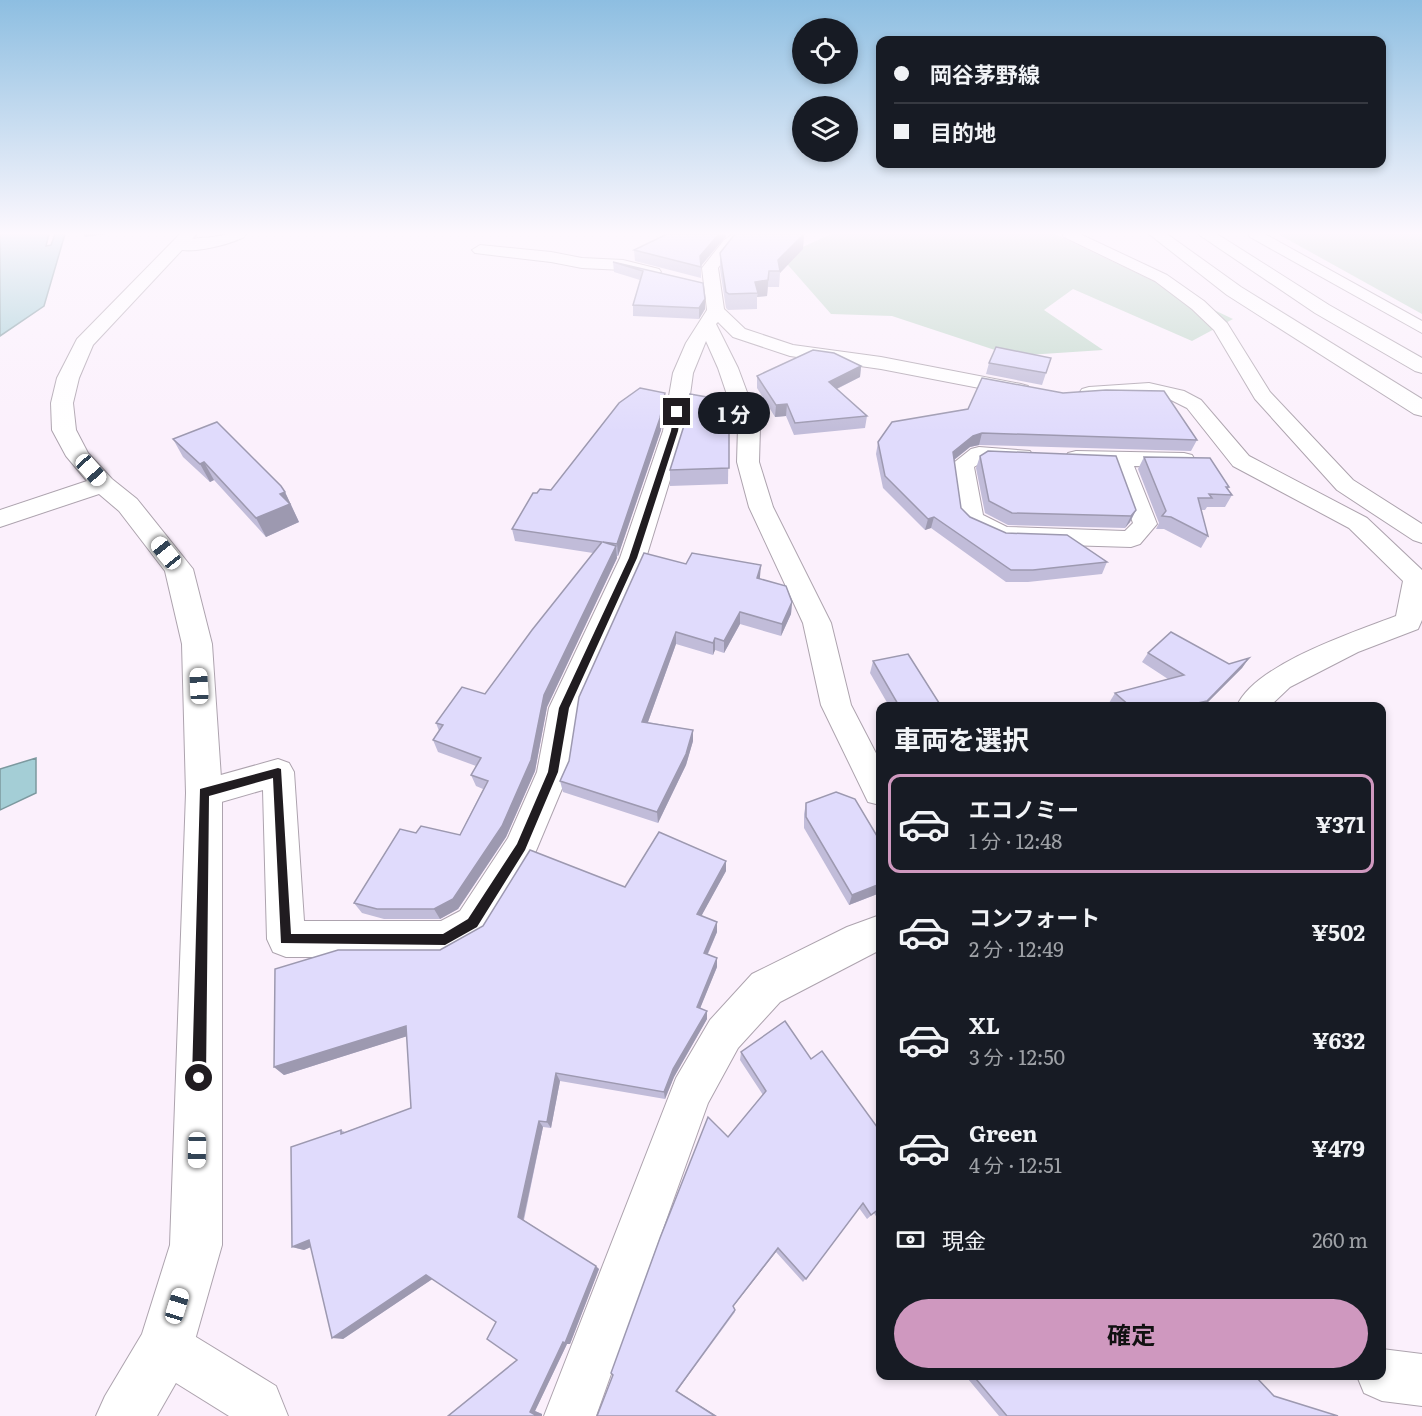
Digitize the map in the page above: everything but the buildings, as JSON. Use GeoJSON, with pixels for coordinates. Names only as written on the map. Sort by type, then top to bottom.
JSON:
{"type":"FeatureCollection","features":[{"type":"Feature","properties":{"kind":"main road"},"geometry":{"type":"LineString","coordinates":[[125,300],[84,343],[68,378],[62,403],[64,430],[78,456],[103,484],[128,505],[179,569],[196,644],[204,793],[196,1245],[165,1347],[125,1416]]}},
{"type":"Feature","properties":{"kind":"main road"},"geometry":{"type":"LineString","coordinates":[[1248,300],[1422,409]]}},
{"type":"Feature","properties":{"kind":"main road"},"geometry":{"type":"LineString","coordinates":[[1271,300],[1422,393]]}},
{"type":"Feature","properties":{"kind":"main road"},"geometry":{"type":"LineString","coordinates":[[1308,300],[1422,367]]}},
{"type":"Feature","properties":{"kind":"main road"},"geometry":{"type":"LineString","coordinates":[[1324,300],[1422,358]]}},
{"type":"Feature","properties":{"kind":"main road"},"geometry":{"type":"LineString","coordinates":[[0,519],[103,484]]}},
{"type":"Feature","properties":{"kind":"street"},"geometry":{"type":"LineString","coordinates":[[204,793],[278,772],[286,939],[445,939],[473,923],[521,847],[553,772],[564,708],[633,558],[674,431],[683,373],[711,317],[713,300]]}},
{"type":"Feature","properties":{"kind":"street"},"geometry":{"type":"LineString","coordinates":[[1191,300],[1221,327],[1262,395],[1345,485],[1393,518],[1422,534]]}},
{"type":"Feature","properties":{"kind":"street"},"geometry":{"type":"LineString","coordinates":[[1372,300],[1422,328]]}},
{"type":"Feature","properties":{"kind":"street"},"geometry":{"type":"LineString","coordinates":[[711,317],[739,333],[790,350],[881,363],[1038,393]]}},
{"type":"Feature","properties":{"kind":"street"},"geometry":{"type":"LineString","coordinates":[[711,317],[749,427],[748,462],[761,507],[817,623],[836,705],[876,784]]}},
{"type":"Feature","properties":{"kind":"street"},"geometry":{"type":"LineString","coordinates":[[1069,395],[1149,389],[1177,395],[1194,404],[1240,461],[1358,523],[1416,579],[1408,622],[1348,645],[1280,679],[1256,702]]}},
{"type":"Feature","properties":{"kind":"street"},"geometry":{"type":"LineString","coordinates":[[1121,460],[1145,524],[1131,539],[1003,535],[972,519],[962,465],[980,454],[1121,460],[1240,461]]}},
{"type":"Feature","properties":{"kind":"street"},"geometry":{"type":"LineString","coordinates":[[1358,523],[1422,512]]}},
{"type":"Feature","properties":{"kind":"street"},"geometry":{"type":"LineString","coordinates":[[570,1416],[691,1093],[724,1034],[766,988],[860,940],[876,934]]}},
{"type":"Feature","properties":{"kind":"street"},"geometry":{"type":"LineString","coordinates":[[165,1347],[258,1404],[262,1416]]}},
{"type":"Feature","properties":{"kind":"street"},"geometry":{"type":"LineString","coordinates":[[1386,1376],[1422,1380]]}},
{"type":"Feature","properties":{"kind":"green space"},"geometry":{"type":"Polygon","coordinates":[[[819,300],[1058,300],[1044,310],[1103,350],[1013,356],[892,316],[831,314],[819,300]]]}},
{"type":"Feature","properties":{"kind":"green space"},"geometry":{"type":"Polygon","coordinates":[[[1098,300],[1193,300],[1233,319],[1192,341],[1098,300]]]}},
{"type":"Feature","properties":{"kind":"green space"},"geometry":{"type":"Polygon","coordinates":[[[1397,300],[1422,300],[1422,314],[1397,300]]]}},
{"type":"Feature","properties":{"kind":"water"},"geometry":{"type":"Polygon","coordinates":[[[0,300],[46,300],[44,306],[0,336],[0,300]]]}},
{"type":"Feature","properties":{"kind":"water"},"geometry":{"type":"Polygon","coordinates":[[[36,758],[36,793],[0,810],[0,769],[36,758]]]}},
{"type":"Feature","properties":{"kind":"route"},"geometry":{"type":"LineString","coordinates":[[199,1078],[204,793],[278,772],[286,939],[445,939],[473,923],[521,847],[553,772],[564,708],[633,558],[674,431],[677,412]]}}]}
